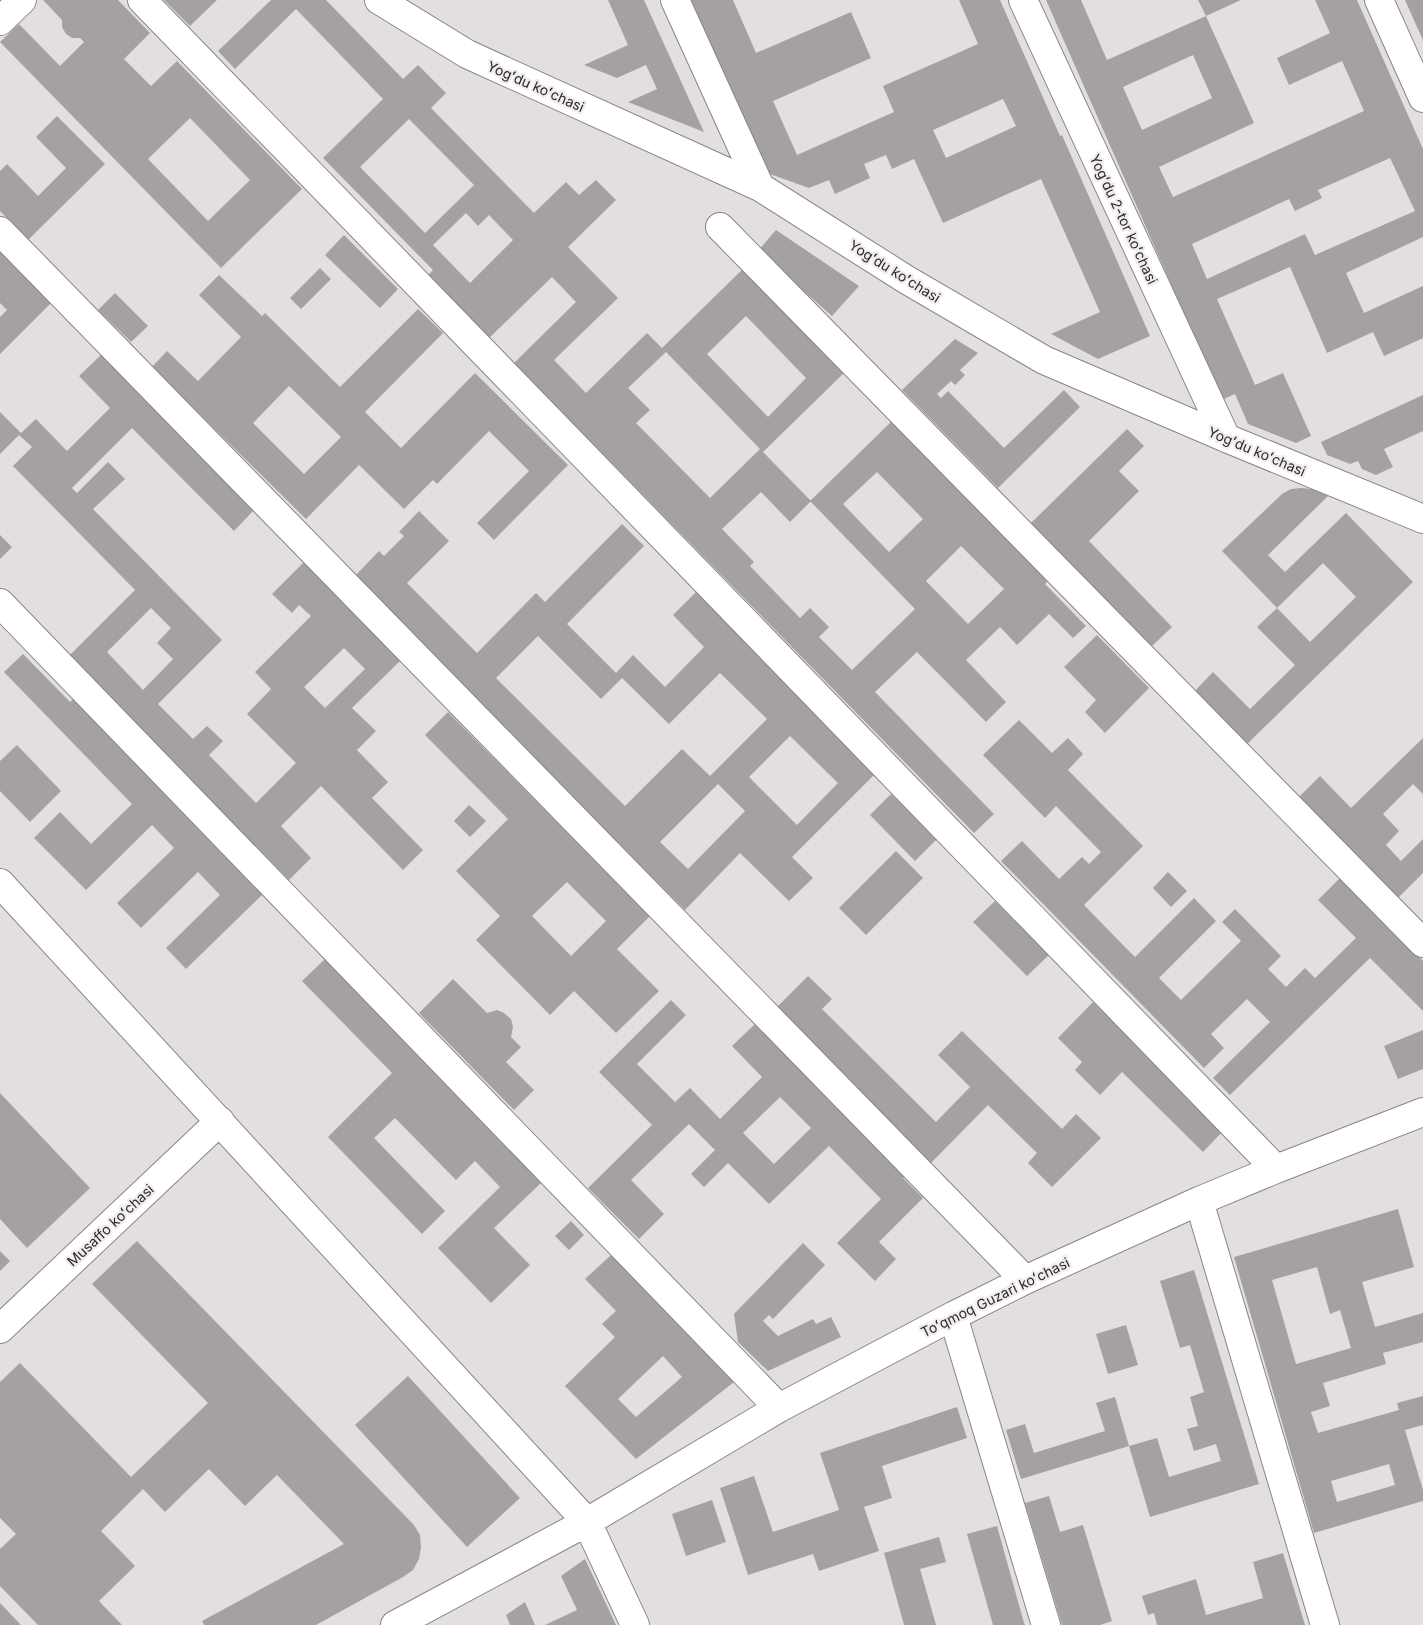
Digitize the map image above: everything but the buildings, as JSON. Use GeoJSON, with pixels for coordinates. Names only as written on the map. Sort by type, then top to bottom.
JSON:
{"type":"FeatureCollection","features":[{"type":"Feature","properties":{"kind":"street"},"geometry":{"type":"LineString","coordinates":[[0,21],[22,0]]}},
{"type":"Feature","properties":{"kind":"street"},"geometry":{"type":"LineString","coordinates":[[142,0],[1276,1169]]}},
{"type":"Feature","properties":{"kind":"street","name":"Yogʻdu koʻchasi"},"geometry":{"type":"LineString","coordinates":[[379,0],[467,54],[760,187],[907,280],[1044,360],[1226,438],[1423,519]]}},
{"type":"Feature","properties":{"kind":"street"},"geometry":{"type":"LineString","coordinates":[[675,0],[760,187]]}},
{"type":"Feature","properties":{"kind":"street","name":"Yogʻdu 2-tor koʻchasi"},"geometry":{"type":"LineString","coordinates":[[1023,0],[1226,438]]}},
{"type":"Feature","properties":{"kind":"street"},"geometry":{"type":"LineString","coordinates":[[1379,0],[1423,98]]}},
{"type":"Feature","properties":{"kind":"street"},"geometry":{"type":"LineString","coordinates":[[720,227],[1423,943]]}},
{"type":"Feature","properties":{"kind":"street"},"geometry":{"type":"LineString","coordinates":[[0,231],[1025,1280]]}},
{"type":"Feature","properties":{"kind":"street"},"geometry":{"type":"LineString","coordinates":[[0,603],[779,1408]]}},
{"type":"Feature","properties":{"kind":"street"},"geometry":{"type":"LineString","coordinates":[[0,883],[587,1522],[635,1625]]}},
{"type":"Feature","properties":{"kind":"street","name":"Toʻqmoq Guzari koʻchasi"},"geometry":{"type":"LineString","coordinates":[[395,1625],[587,1522],[779,1408],[1025,1280],[1199,1201],[1423,1112]]}},
{"type":"Feature","properties":{"kind":"street","name":"Musaffo koʻchasi"},"geometry":{"type":"LineString","coordinates":[[0,1329],[220,1122]]}},
{"type":"Feature","properties":{"kind":"street"},"geometry":{"type":"LineString","coordinates":[[1199,1201],[1325,1625]]}},
{"type":"Feature","properties":{"kind":"street"},"geometry":{"type":"LineString","coordinates":[[953,1316],[1046,1625]]}}]}
